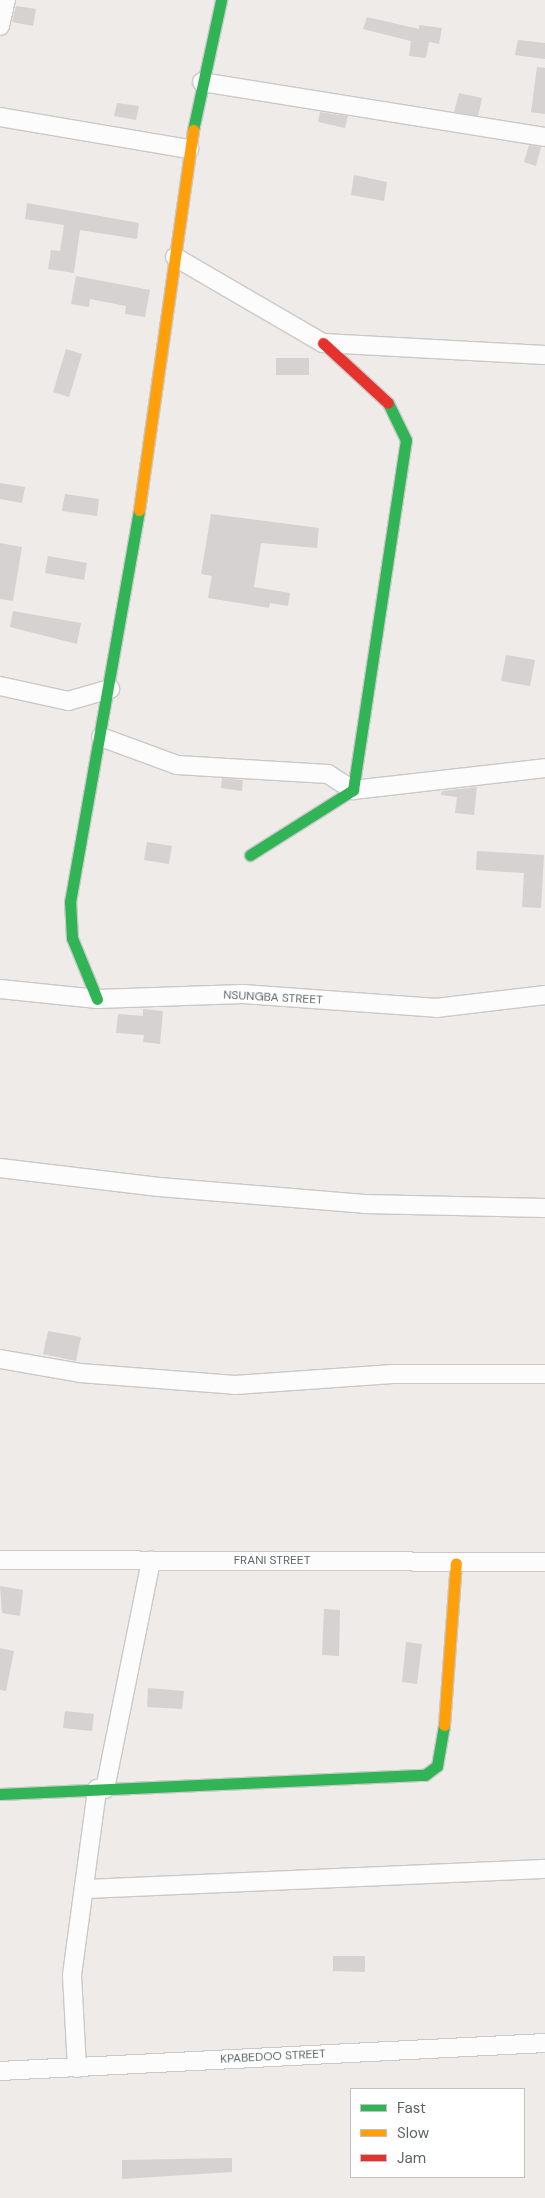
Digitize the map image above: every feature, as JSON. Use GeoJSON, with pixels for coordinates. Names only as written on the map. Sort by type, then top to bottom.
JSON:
{"type":"FeatureCollection","features":[{"type":"Feature","properties":{"kind":"street"},"geometry":{"type":"LineString","coordinates":[[0,26],[6,0]]}},
{"type":"Feature","properties":{"kind":"street"},"geometry":{"type":"LineString","coordinates":[[96,999],[68,922],[110,689],[175,257],[189,149],[221,0]]}},
{"type":"Feature","properties":{"kind":"street"},"geometry":{"type":"LineString","coordinates":[[202,82],[545,137]]}},
{"type":"Feature","properties":{"kind":"street"},"geometry":{"type":"LineString","coordinates":[[0,117],[189,149]]}},
{"type":"Feature","properties":{"kind":"street"},"geometry":{"type":"LineString","coordinates":[[175,257],[323,343],[394,409],[406,440],[353,790]]}},
{"type":"Feature","properties":{"kind":"street"},"geometry":{"type":"LineString","coordinates":[[323,343],[545,355]]}},
{"type":"Feature","properties":{"kind":"street"},"geometry":{"type":"LineString","coordinates":[[0,686],[68,701],[110,689]]}},
{"type":"Feature","properties":{"kind":"street"},"geometry":{"type":"LineString","coordinates":[[101,737],[177,765],[328,774],[353,790]]}},
{"type":"Feature","properties":{"kind":"street"},"geometry":{"type":"LineString","coordinates":[[250,855],[353,790],[545,768]]}},
{"type":"Feature","properties":{"kind":"street","name":"NSUNGBA STREET"},"geometry":{"type":"LineString","coordinates":[[0,989],[96,999],[243,994],[436,1008],[545,995]]}},
{"type":"Feature","properties":{"kind":"street"},"geometry":{"type":"LineString","coordinates":[[0,1168],[159,1187],[364,1204],[545,1208]]}},
{"type":"Feature","properties":{"kind":"street"},"geometry":{"type":"LineString","coordinates":[[0,1359],[80,1373],[235,1385],[394,1374],[545,1374]]}},
{"type":"Feature","properties":{"kind":"street","name":"FRANI STREET"},"geometry":{"type":"LineString","coordinates":[[0,1560],[545,1562]]}},
{"type":"Feature","properties":{"kind":"street"},"geometry":{"type":"LineString","coordinates":[[77,2068],[70,2008],[84,1888],[101,1789],[151,1561]]}},
{"type":"Feature","properties":{"kind":"street"},"geometry":{"type":"LineString","coordinates":[[0,1794],[425,1775],[437,1766],[443,1744],[456,1563]]}},
{"type":"Feature","properties":{"kind":"street"},"geometry":{"type":"LineString","coordinates":[[84,1888],[545,1869]]}},
{"type":"Feature","properties":{"kind":"street","name":"KPABEDOO STREET"},"geometry":{"type":"LineString","coordinates":[[0,2071],[545,2043]]}},
{"type":"Feature","properties":{"kind":"building"},"geometry":{"type":"Polygon","coordinates":[[[16,6],[36,9],[33,26],[12,22],[16,6]]]}},
{"type":"Feature","properties":{"kind":"building"},"geometry":{"type":"Polygon","coordinates":[[[367,17],[419,29],[419,25],[442,28],[439,44],[429,42],[426,58],[409,56],[411,41],[363,29],[367,17]]]}},
{"type":"Feature","properties":{"kind":"building"},"geometry":{"type":"Polygon","coordinates":[[[518,40],[545,43],[545,59],[515,55],[518,40]]]}},
{"type":"Feature","properties":{"kind":"building"},"geometry":{"type":"Polygon","coordinates":[[[537,67],[545,68],[545,114],[531,112],[537,67]]]}},
{"type":"Feature","properties":{"kind":"building"},"geometry":{"type":"Polygon","coordinates":[[[459,93],[482,98],[478,116],[454,112],[459,93]]]}},
{"type":"Feature","properties":{"kind":"building"},"geometry":{"type":"Polygon","coordinates":[[[117,103],[139,106],[136,120],[114,116],[117,103]]]}},
{"type":"Feature","properties":{"kind":"building"},"geometry":{"type":"Polygon","coordinates":[[[320,112],[348,116],[345,128],[318,122],[320,112]]]}},
{"type":"Feature","properties":{"kind":"building"},"geometry":{"type":"Polygon","coordinates":[[[529,145],[541,147],[536,166],[524,162],[529,145]]]}},
{"type":"Feature","properties":{"kind":"building"},"geometry":{"type":"Polygon","coordinates":[[[354,175],[387,182],[384,201],[351,195],[354,175]]]}},
{"type":"Feature","properties":{"kind":"building"},"geometry":{"type":"Polygon","coordinates":[[[27,203],[139,223],[137,239],[80,230],[74,273],[48,269],[51,250],[60,251],[64,225],[25,219],[27,203]]]}},
{"type":"Feature","properties":{"kind":"building"},"geometry":{"type":"Polygon","coordinates":[[[76,276],[150,290],[145,317],[125,314],[126,306],[90,299],[89,307],[71,304],[76,276]]]}},
{"type":"Feature","properties":{"kind":"building"},"geometry":{"type":"Polygon","coordinates":[[[66,349],[82,354],[69,397],[53,392],[66,349]]]}},
{"type":"Feature","properties":{"kind":"building"},"geometry":{"type":"Polygon","coordinates":[[[276,358],[309,358],[309,375],[276,375],[276,358]]]}},
{"type":"Feature","properties":{"kind":"building"},"geometry":{"type":"Polygon","coordinates":[[[0,483],[25,487],[22,503],[0,499],[0,483]]]}},
{"type":"Feature","properties":{"kind":"building"},"geometry":{"type":"Polygon","coordinates":[[[65,494],[99,499],[97,516],[62,511],[65,494]]]}},
{"type":"Feature","properties":{"kind":"building"},"geometry":{"type":"Polygon","coordinates":[[[211,514],[319,528],[317,548],[261,543],[254,587],[290,593],[288,606],[270,603],[269,608],[208,598],[212,576],[201,574],[211,514]]]}},
{"type":"Feature","properties":{"kind":"building"},"geometry":{"type":"Polygon","coordinates":[[[0,543],[22,547],[13,601],[0,599],[0,543]]]}},
{"type":"Feature","properties":{"kind":"building"},"geometry":{"type":"Polygon","coordinates":[[[48,556],[87,563],[84,580],[45,573],[48,556]]]}},
{"type":"Feature","properties":{"kind":"building"},"geometry":{"type":"Polygon","coordinates":[[[13,611],[81,623],[77,644],[10,627],[13,611]]]}},
{"type":"Feature","properties":{"kind":"building"},"geometry":{"type":"Polygon","coordinates":[[[506,655],[535,660],[530,686],[501,681],[506,655]]]}},
{"type":"Feature","properties":{"kind":"building"},"geometry":{"type":"Polygon","coordinates":[[[222,778],[243,780],[242,791],[221,788],[222,778]]]}},
{"type":"Feature","properties":{"kind":"building"},"geometry":{"type":"Polygon","coordinates":[[[477,787],[474,815],[455,813],[457,797],[441,795],[442,791],[477,787]]]}},
{"type":"Feature","properties":{"kind":"building"},"geometry":{"type":"Polygon","coordinates":[[[147,842],[172,846],[169,864],[144,860],[147,842]]]}},
{"type":"Feature","properties":{"kind":"building"},"geometry":{"type":"Polygon","coordinates":[[[477,851],[544,855],[541,908],[522,907],[524,873],[476,870],[477,851]]]}},
{"type":"Feature","properties":{"kind":"building"},"geometry":{"type":"Polygon","coordinates":[[[143,1009],[163,1011],[160,1044],[143,1042],[144,1035],[116,1033],[118,1014],[143,1016],[143,1009]]]}},
{"type":"Feature","properties":{"kind":"building"},"geometry":{"type":"Polygon","coordinates":[[[48,1331],[81,1337],[76,1361],[43,1354],[48,1331]]]}},
{"type":"Feature","properties":{"kind":"building"},"geometry":{"type":"Polygon","coordinates":[[[0,1586],[23,1590],[20,1616],[2,1613],[0,1586]]]}},
{"type":"Feature","properties":{"kind":"building"},"geometry":{"type":"Polygon","coordinates":[[[324,1609],[340,1610],[339,1656],[322,1655],[324,1609]]]}},
{"type":"Feature","properties":{"kind":"building"},"geometry":{"type":"Polygon","coordinates":[[[406,1642],[422,1644],[417,1684],[402,1682],[406,1642]]]}},
{"type":"Feature","properties":{"kind":"building"},"geometry":{"type":"Polygon","coordinates":[[[0,1648],[14,1651],[6,1691],[0,1690],[0,1648]]]}},
{"type":"Feature","properties":{"kind":"building"},"geometry":{"type":"Polygon","coordinates":[[[148,1688],[184,1691],[182,1709],[147,1707],[148,1688]]]}},
{"type":"Feature","properties":{"kind":"building"},"geometry":{"type":"Polygon","coordinates":[[[65,1711],[94,1714],[92,1731],[63,1728],[65,1711]]]}},
{"type":"Feature","properties":{"kind":"building"},"geometry":{"type":"Polygon","coordinates":[[[333,1956],[365,1956],[365,1972],[333,1971],[333,1956]]]}},
{"type":"Feature","properties":{"kind":"building"},"geometry":{"type":"Polygon","coordinates":[[[232,2158],[232,2172],[122,2179],[122,2160],[232,2158]]]}},
{"type":"Feature","properties":{"kind":"traffic: fast"},"geometry":{"type":"LineString","coordinates":[[193,130],[221,0]]}},
{"type":"Feature","properties":{"kind":"traffic: fast"},"geometry":{"type":"LineString","coordinates":[[250,855],[353,790],[406,440],[388,403]]}},
{"type":"Feature","properties":{"kind":"traffic: fast"},"geometry":{"type":"LineString","coordinates":[[97,999],[72,938],[70,902],[139,510]]}},
{"type":"Feature","properties":{"kind":"traffic: fast"},"geometry":{"type":"LineString","coordinates":[[0,1794],[425,1775],[437,1766],[444,1725]]}},
{"type":"Feature","properties":{"kind":"traffic: slow"},"geometry":{"type":"LineString","coordinates":[[139,510],[193,130]]}},
{"type":"Feature","properties":{"kind":"traffic: slow"},"geometry":{"type":"LineString","coordinates":[[444,1725],[456,1563]]}},
{"type":"Feature","properties":{"kind":"traffic: jam"},"geometry":{"type":"LineString","coordinates":[[323,343],[388,403]]}}]}
